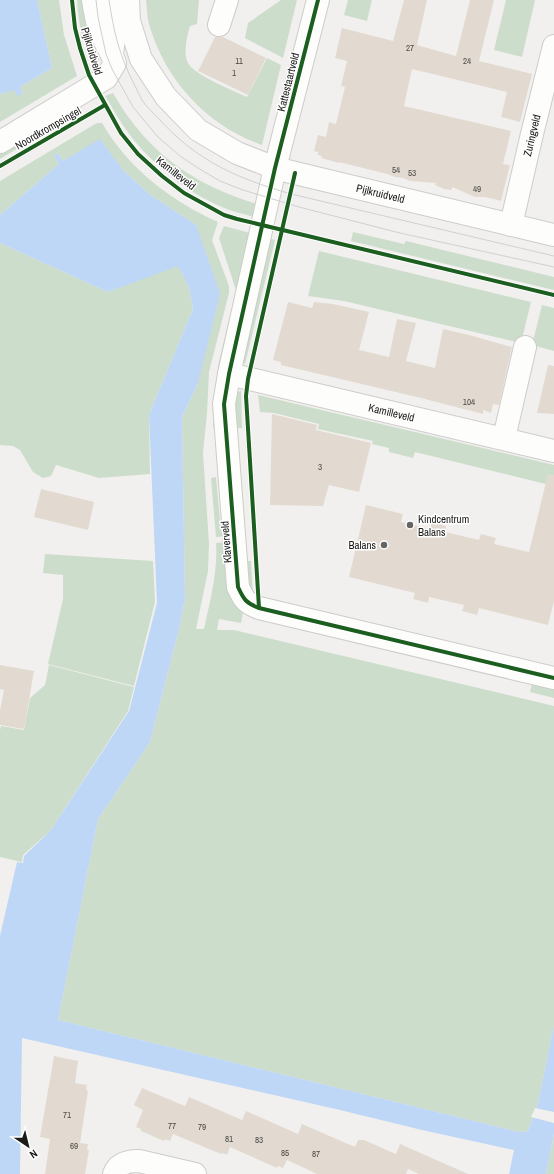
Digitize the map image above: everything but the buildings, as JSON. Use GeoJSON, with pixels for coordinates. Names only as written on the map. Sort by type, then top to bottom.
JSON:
{"type":"FeatureCollection","features":[{"type":"Feature","properties":{"kind":"street","name":"Pijlkruidveld"},"geometry":{"type":"LineString","coordinates":[[93,0],[96,20],[112,53]]}},
{"type":"Feature","properties":{"kind":"street","name":"Pijlkruidveld"},"geometry":{"type":"LineString","coordinates":[[112,53],[114,33],[113,0]]}},
{"type":"Feature","properties":{"kind":"street","name":"Pijlkruidveld"},"geometry":{"type":"LineString","coordinates":[[128,0],[129,21],[141,59],[166,97],[198,130],[237,153],[275,168],[554,235]]}},
{"type":"Feature","properties":{"kind":"street"},"geometry":{"type":"LineString","coordinates":[[219,25],[227,0]]}},
{"type":"Feature","properties":{"kind":"street","name":"Kattestaartveld"},"geometry":{"type":"LineString","coordinates":[[275,168],[318,0]]}},
{"type":"Feature","properties":{"kind":"street","name":"Zuringveld"},"geometry":{"type":"LineString","coordinates":[[511,225],[554,46]]}},
{"type":"Feature","properties":{"kind":"street","name":"Noordkrompsingel"},"geometry":{"type":"LineString","coordinates":[[0,142],[106,78],[115,63],[112,53]]}},
{"type":"Feature","properties":{"kind":"street","name":"Klaverveld"},"geometry":{"type":"LineString","coordinates":[[275,168],[229,374],[224,404],[238,587],[243,597],[249,604],[260,608],[554,678]]}},
{"type":"Feature","properties":{"kind":"street"},"geometry":{"type":"LineString","coordinates":[[504,438],[525,347]]}},
{"type":"Feature","properties":{"kind":"street","name":"Kamilleveld"},"geometry":{"type":"LineString","coordinates":[[229,374],[554,451]]}},
{"type":"Feature","properties":{"kind":"street"},"geometry":{"type":"LineString","coordinates":[[114,1174],[120,1165],[129,1161],[138,1161],[195,1174]]}},
{"type":"Feature","properties":{"kind":"green space"},"geometry":{"type":"Polygon","coordinates":[[[37,0],[59,0],[64,35],[77,76],[0,122],[0,94],[15,89],[19,95],[23,93],[20,87],[52,68],[37,0]]]}},
{"type":"Feature","properties":{"kind":"green space"},"geometry":{"type":"Polygon","coordinates":[[[77,0],[85,0],[92,42],[96,56],[99,56],[99,61],[94,72],[82,37],[77,0]]]}},
{"type":"Feature","properties":{"kind":"green space"},"geometry":{"type":"Polygon","coordinates":[[[146,0],[199,0],[197,24],[190,26],[186,45],[188,63],[198,73],[224,87],[247,97],[267,58],[281,65],[262,145],[242,137],[223,126],[206,113],[177,82],[156,44],[148,21],[146,0]]]}},
{"type":"Feature","properties":{"kind":"green space"},"geometry":{"type":"Polygon","coordinates":[[[281,0],[297,0],[283,58],[245,38],[248,23],[281,0]]]}},
{"type":"Feature","properties":{"kind":"green space"},"geometry":{"type":"Polygon","coordinates":[[[348,0],[372,0],[367,21],[344,15],[348,0]]]}},
{"type":"Feature","properties":{"kind":"green space"},"geometry":{"type":"Polygon","coordinates":[[[506,0],[535,0],[522,57],[494,50],[506,0]]]}},
{"type":"Feature","properties":{"kind":"green space"},"geometry":{"type":"Polygon","coordinates":[[[113,93],[133,124],[157,150],[170,161],[200,181],[238,198],[260,205],[257,218],[226,209],[207,200],[177,181],[151,159],[128,133],[105,96],[113,93]]]}},
{"type":"Feature","properties":{"kind":"green space"},"geometry":{"type":"Polygon","coordinates":[[[98,123],[102,123],[124,154],[152,182],[184,204],[218,222],[212,240],[229,286],[229,293],[209,372],[203,453],[209,544],[208,571],[196,629],[204,629],[215,576],[216,543],[229,542],[244,608],[241,623],[219,619],[217,630],[234,630],[554,706],[554,1025],[538,1103],[528,1131],[519,1132],[58,1020],[98,819],[150,742],[179,629],[185,599],[182,417],[198,383],[196,225],[149,194],[123,170],[100,140],[63,161],[58,153],[54,156],[59,164],[0,215],[0,181],[98,123]]]}},
{"type":"Feature","properties":{"kind":"green space"},"geometry":{"type":"Polygon","coordinates":[[[27,136],[30,141],[0,159],[0,152],[27,136]]]}},
{"type":"Feature","properties":{"kind":"green space"},"geometry":{"type":"Polygon","coordinates":[[[224,226],[254,234],[222,427],[213,427],[218,366],[236,290],[219,238],[224,226]]]}},
{"type":"Feature","properties":{"kind":"green space"},"geometry":{"type":"Polygon","coordinates":[[[353,232],[404,244],[406,241],[554,277],[554,290],[351,241],[353,232]]]}},
{"type":"Feature","properties":{"kind":"green space"},"geometry":{"type":"Polygon","coordinates":[[[268,238],[275,240],[245,364],[241,358],[268,238]]]}},
{"type":"Feature","properties":{"kind":"green space"},"geometry":{"type":"Polygon","coordinates":[[[0,243],[108,292],[178,265],[189,287],[193,309],[149,415],[150,474],[99,478],[56,465],[51,476],[43,478],[33,472],[20,450],[13,446],[0,445],[0,243]]]}},
{"type":"Feature","properties":{"kind":"green space"},"geometry":{"type":"Polygon","coordinates":[[[319,251],[531,302],[521,343],[344,301],[308,296],[319,251]]]}},
{"type":"Feature","properties":{"kind":"green space"},"geometry":{"type":"Polygon","coordinates":[[[542,305],[554,308],[554,351],[532,345],[542,305]]]}},
{"type":"Feature","properties":{"kind":"green space"},"geometry":{"type":"Polygon","coordinates":[[[241,390],[242,428],[232,428],[233,397],[241,390]]]}},
{"type":"Feature","properties":{"kind":"green space"},"geometry":{"type":"Polygon","coordinates":[[[258,395],[554,465],[554,486],[415,452],[413,458],[389,452],[389,448],[372,444],[373,441],[318,429],[319,424],[274,413],[260,412],[258,395]]]}},
{"type":"Feature","properties":{"kind":"green space"},"geometry":{"type":"Polygon","coordinates":[[[216,477],[221,532],[229,532],[229,536],[216,537],[211,478],[216,477]]]}},
{"type":"Feature","properties":{"kind":"green space"},"geometry":{"type":"Polygon","coordinates":[[[45,554],[153,561],[155,602],[134,686],[48,664],[63,599],[63,575],[43,573],[45,554]]]}},
{"type":"Feature","properties":{"kind":"green space"},"geometry":{"type":"Polygon","coordinates":[[[242,561],[251,561],[253,598],[242,561]]]}},
{"type":"Feature","properties":{"kind":"green space"},"geometry":{"type":"Polygon","coordinates":[[[49,665],[134,687],[128,711],[51,830],[23,855],[22,862],[0,857],[0,730],[1,726],[24,730],[30,698],[45,685],[49,665]]]}},
{"type":"Feature","properties":{"kind":"green space"},"geometry":{"type":"Polygon","coordinates":[[[533,679],[554,684],[554,698],[530,692],[533,679]]]}},
{"type":"Feature","properties":{"kind":"green space"},"geometry":{"type":"Polygon","coordinates":[[[554,1134],[554,1174],[546,1174],[554,1134]]]}},
{"type":"Feature","properties":{"kind":"water"},"geometry":{"type":"Polygon","coordinates":[[[0,0],[37,0],[52,68],[20,87],[23,93],[18,96],[14,90],[0,94],[0,0]]]}},
{"type":"Feature","properties":{"kind":"water"},"geometry":{"type":"Polygon","coordinates":[[[100,139],[123,170],[149,194],[196,225],[220,293],[198,383],[182,417],[185,599],[179,629],[150,742],[98,819],[58,1020],[519,1132],[528,1131],[538,1103],[554,1025],[554,1134],[546,1174],[509,1174],[514,1150],[22,1038],[20,1174],[0,1174],[0,936],[17,862],[23,863],[24,856],[51,830],[129,711],[157,603],[149,415],[193,309],[189,287],[178,266],[108,292],[0,243],[0,215],[59,164],[54,156],[58,153],[63,161],[100,139]]]}},
{"type":"Feature","properties":{"kind":"pier"},"geometry":{"type":"Polygon","coordinates":[[[535,1108],[554,1112],[554,1123],[531,1117],[535,1108]]]}},
{"type":"Feature","properties":{"kind":"tram line"},"geometry":{"type":"LineString","coordinates":[[96,0],[106,54],[112,69],[133,107],[158,137],[180,156],[220,181],[243,190],[299,207],[400,233],[554,267]]}},
{"type":"Feature","properties":{"kind":"tram line"},"geometry":{"type":"LineString","coordinates":[[109,0],[115,33],[121,53],[144,103],[188,146],[218,166],[252,181],[291,194],[554,256]]}},
{"type":"Feature","properties":{"kind":"cycle path"},"geometry":{"type":"LineString","coordinates":[[72,0],[75,28],[89,75],[121,133],[138,154],[162,176],[184,193],[224,215],[237,219],[554,295]]}},
{"type":"Feature","properties":{"kind":"cycle path"},"geometry":{"type":"LineString","coordinates":[[318,0],[275,168],[229,374],[224,404],[238,587],[246,600],[259,608],[554,678]]}},
{"type":"Feature","properties":{"kind":"cycle path"},"geometry":{"type":"LineString","coordinates":[[0,166],[105,105]]}},
{"type":"Feature","properties":{"kind":"cycle path"},"geometry":{"type":"LineString","coordinates":[[259,608],[246,396],[248,379],[295,173]]}},
{"type":"Feature","properties":{"kind":"place","name":"Kindcentrum Balans"},"geometry":{"type":"Point","coordinates":[410,525]}},
{"type":"Feature","properties":{"kind":"place","name":"Balans"},"geometry":{"type":"Point","coordinates":[384,545]}}]}
